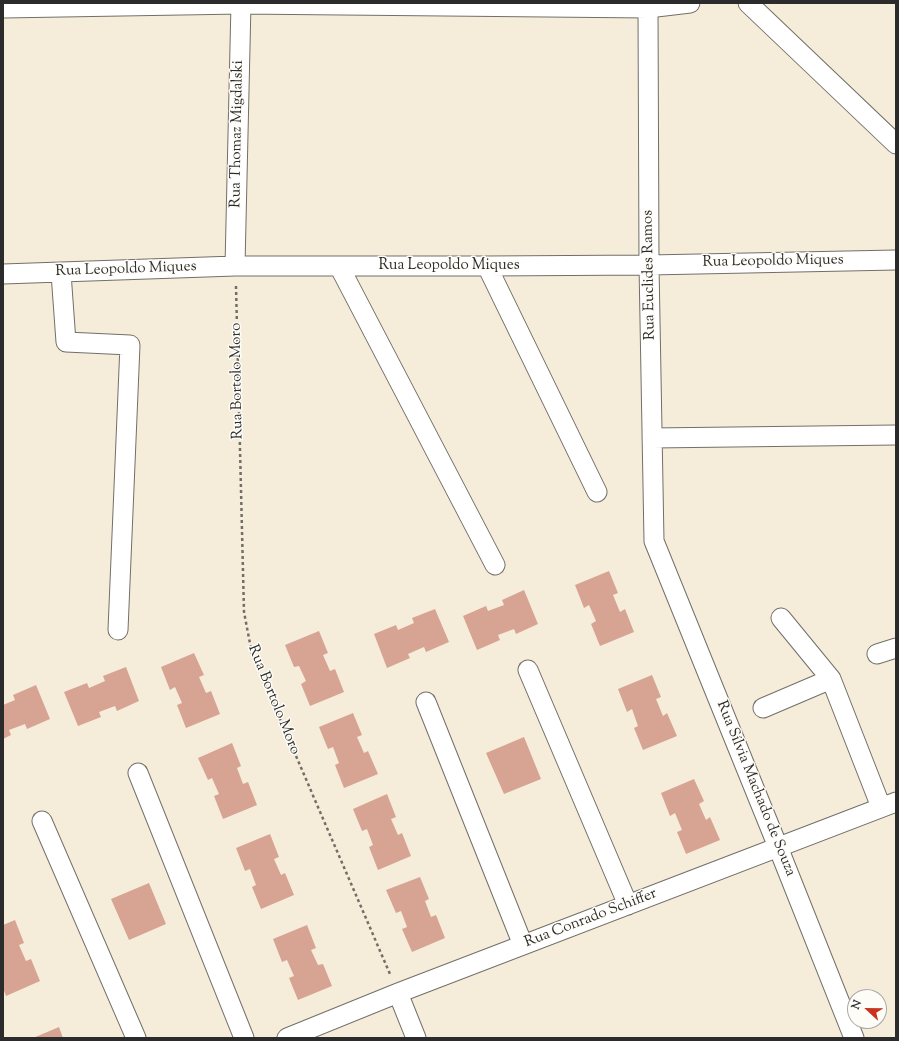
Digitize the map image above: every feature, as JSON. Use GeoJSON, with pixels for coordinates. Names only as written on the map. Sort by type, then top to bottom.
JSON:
{"type":"FeatureCollection","features":[{"type":"Feature","properties":{"kind":"street"},"geometry":{"type":"LineString","coordinates":[[3,8],[241,3],[648,8],[690,3]]}},
{"type":"Feature","properties":{"kind":"street","name":"Rua Thomaz Migdalski"},"geometry":{"type":"LineString","coordinates":[[235,266],[241,3]]}},
{"type":"Feature","properties":{"kind":"street"},"geometry":{"type":"LineString","coordinates":[[748,3],[896,144]]}},
{"type":"Feature","properties":{"kind":"street","name":"Rua Euclides Ramos"},"geometry":{"type":"LineString","coordinates":[[648,8],[649,265],[654,541]]}},
{"type":"Feature","properties":{"kind":"street","name":"Rua Leopoldo Miques"},"geometry":{"type":"LineString","coordinates":[[3,274],[235,266],[649,265],[896,260]]}},
{"type":"Feature","properties":{"kind":"street"},"geometry":{"type":"LineString","coordinates":[[339,266],[495,565]]}},
{"type":"Feature","properties":{"kind":"street"},"geometry":{"type":"LineString","coordinates":[[487,266],[597,492]]}},
{"type":"Feature","properties":{"kind":"street"},"geometry":{"type":"LineString","coordinates":[[61,273],[66,342],[130,345],[118,630]]}},
{"type":"Feature","properties":{"kind":"street"},"geometry":{"type":"LineString","coordinates":[[652,438],[896,435]]}},
{"type":"Feature","properties":{"kind":"street","name":"Rua Sílvia Machado de Souza"},"geometry":{"type":"LineString","coordinates":[[654,541],[854,1038]]}},
{"type":"Feature","properties":{"kind":"street"},"geometry":{"type":"LineString","coordinates":[[781,618],[831,679],[888,804]]}},
{"type":"Feature","properties":{"kind":"street"},"geometry":{"type":"LineString","coordinates":[[877,654],[896,648]]}},
{"type":"Feature","properties":{"kind":"street"},"geometry":{"type":"LineString","coordinates":[[528,670],[628,905]]}},
{"type":"Feature","properties":{"kind":"street"},"geometry":{"type":"LineString","coordinates":[[763,708],[831,679]]}},
{"type":"Feature","properties":{"kind":"street"},"geometry":{"type":"LineString","coordinates":[[426,702],[523,945]]}},
{"type":"Feature","properties":{"kind":"street"},"geometry":{"type":"LineString","coordinates":[[138,772],[244,1038]]}},
{"type":"Feature","properties":{"kind":"street","name":"Rua Conrado Schiffer"},"geometry":{"type":"LineString","coordinates":[[287,1038],[398,993],[888,804]]}},
{"type":"Feature","properties":{"kind":"street"},"geometry":{"type":"LineString","coordinates":[[42,820],[136,1038]]}},
{"type":"Feature","properties":{"kind":"street"},"geometry":{"type":"LineString","coordinates":[[398,993],[416,1038]]}},
{"type":"Feature","properties":{"kind":"path","name":"Rua Bortolo Moro"},"geometry":{"type":"LineString","coordinates":[[235,266],[244,612],[252,654],[398,993]]}},
{"type":"Feature","properties":{"kind":"building"},"geometry":{"type":"Polygon","coordinates":[[[609,571],[618,593],[613,595],[620,612],[625,609],[634,632],[600,646],[591,624],[596,621],[589,605],[584,608],[575,585],[609,571]]]}},
{"type":"Feature","properties":{"kind":"building"},"geometry":{"type":"Polygon","coordinates":[[[524,590],[538,624],[516,634],[514,629],[498,635],[500,640],[477,650],[463,616],[486,606],[488,611],[504,605],[502,600],[524,590]]]}},
{"type":"Feature","properties":{"kind":"building"},"geometry":{"type":"Polygon","coordinates":[[[435,609],[449,642],[426,652],[424,647],[408,654],[410,658],[387,668],[374,634],[396,625],[398,630],[414,623],[412,618],[435,609]]]}},
{"type":"Feature","properties":{"kind":"building"},"geometry":{"type":"Polygon","coordinates":[[[319,631],[328,653],[323,655],[330,671],[335,669],[344,692],[310,706],[301,684],[306,681],[299,666],[294,667],[285,645],[319,631]]]}},
{"type":"Feature","properties":{"kind":"building"},"geometry":{"type":"Polygon","coordinates":[[[194,653],[204,675],[199,677],[206,693],[211,691],[220,714],[186,728],[177,705],[182,703],[175,687],[170,690],[161,667],[194,653]]]}},
{"type":"Feature","properties":{"kind":"building"},"geometry":{"type":"Polygon","coordinates":[[[126,667],[139,701],[117,711],[115,706],[99,712],[101,717],[78,726],[64,692],[87,683],[89,688],[105,681],[103,676],[126,667]]]}},
{"type":"Feature","properties":{"kind":"building"},"geometry":{"type":"Polygon","coordinates":[[[652,675],[661,697],[656,699],[663,716],[667,713],[677,736],[643,750],[634,728],[638,726],[632,709],[627,712],[618,689],[652,675]]]}},
{"type":"Feature","properties":{"kind":"building"},"geometry":{"type":"Polygon","coordinates":[[[36,685],[50,719],[27,729],[25,724],[9,730],[11,735],[3,739],[3,705],[15,700],[13,695],[36,685]]]}},
{"type":"Feature","properties":{"kind":"building"},"geometry":{"type":"Polygon","coordinates":[[[353,713],[362,735],[357,737],[364,753],[368,751],[378,774],[344,788],[335,765],[339,763],[333,747],[328,749],[319,727],[353,713]]]}},
{"type":"Feature","properties":{"kind":"building"},"geometry":{"type":"Polygon","coordinates":[[[524,737],[541,779],[504,794],[486,753],[524,737]]]}},
{"type":"Feature","properties":{"kind":"building"},"geometry":{"type":"Polygon","coordinates":[[[232,743],[241,766],[237,768],[243,784],[248,782],[257,805],[223,819],[214,796],[219,794],[212,778],[208,780],[198,758],[232,743]]]}},
{"type":"Feature","properties":{"kind":"building"},"geometry":{"type":"Polygon","coordinates":[[[694,779],[704,801],[699,804],[706,820],[710,817],[720,840],[686,854],[677,832],[682,830],[675,813],[670,816],[661,793],[694,779]]]}},
{"type":"Feature","properties":{"kind":"building"},"geometry":{"type":"Polygon","coordinates":[[[387,794],[396,817],[391,819],[398,835],[402,833],[411,856],[378,870],[369,847],[373,845],[367,829],[362,831],[353,809],[387,794]]]}},
{"type":"Feature","properties":{"kind":"building"},"geometry":{"type":"Polygon","coordinates":[[[270,834],[279,857],[274,859],[281,875],[285,873],[294,895],[261,909],[252,887],[256,885],[250,869],[245,871],[236,848],[270,834]]]}},
{"type":"Feature","properties":{"kind":"building"},"geometry":{"type":"Polygon","coordinates":[[[420,877],[429,899],[425,901],[431,917],[436,915],[445,938],[412,952],[402,929],[407,927],[401,911],[396,913],[386,890],[420,877]]]}},
{"type":"Feature","properties":{"kind":"building"},"geometry":{"type":"Polygon","coordinates":[[[149,883],[166,924],[129,940],[111,899],[149,883]]]}},
{"type":"Feature","properties":{"kind":"building"},"geometry":{"type":"Polygon","coordinates":[[[15,920],[24,943],[19,945],[26,961],[31,959],[40,981],[6,996],[3,988],[3,925],[15,920]]]}},
{"type":"Feature","properties":{"kind":"building"},"geometry":{"type":"Polygon","coordinates":[[[307,925],[316,948],[311,950],[318,965],[323,964],[332,986],[298,1000],[289,978],[294,976],[287,960],[282,962],[273,939],[307,925]]]}},
{"type":"Feature","properties":{"kind":"building"},"geometry":{"type":"Polygon","coordinates":[[[59,1027],[63,1038],[33,1038],[59,1027]]]}}]}
